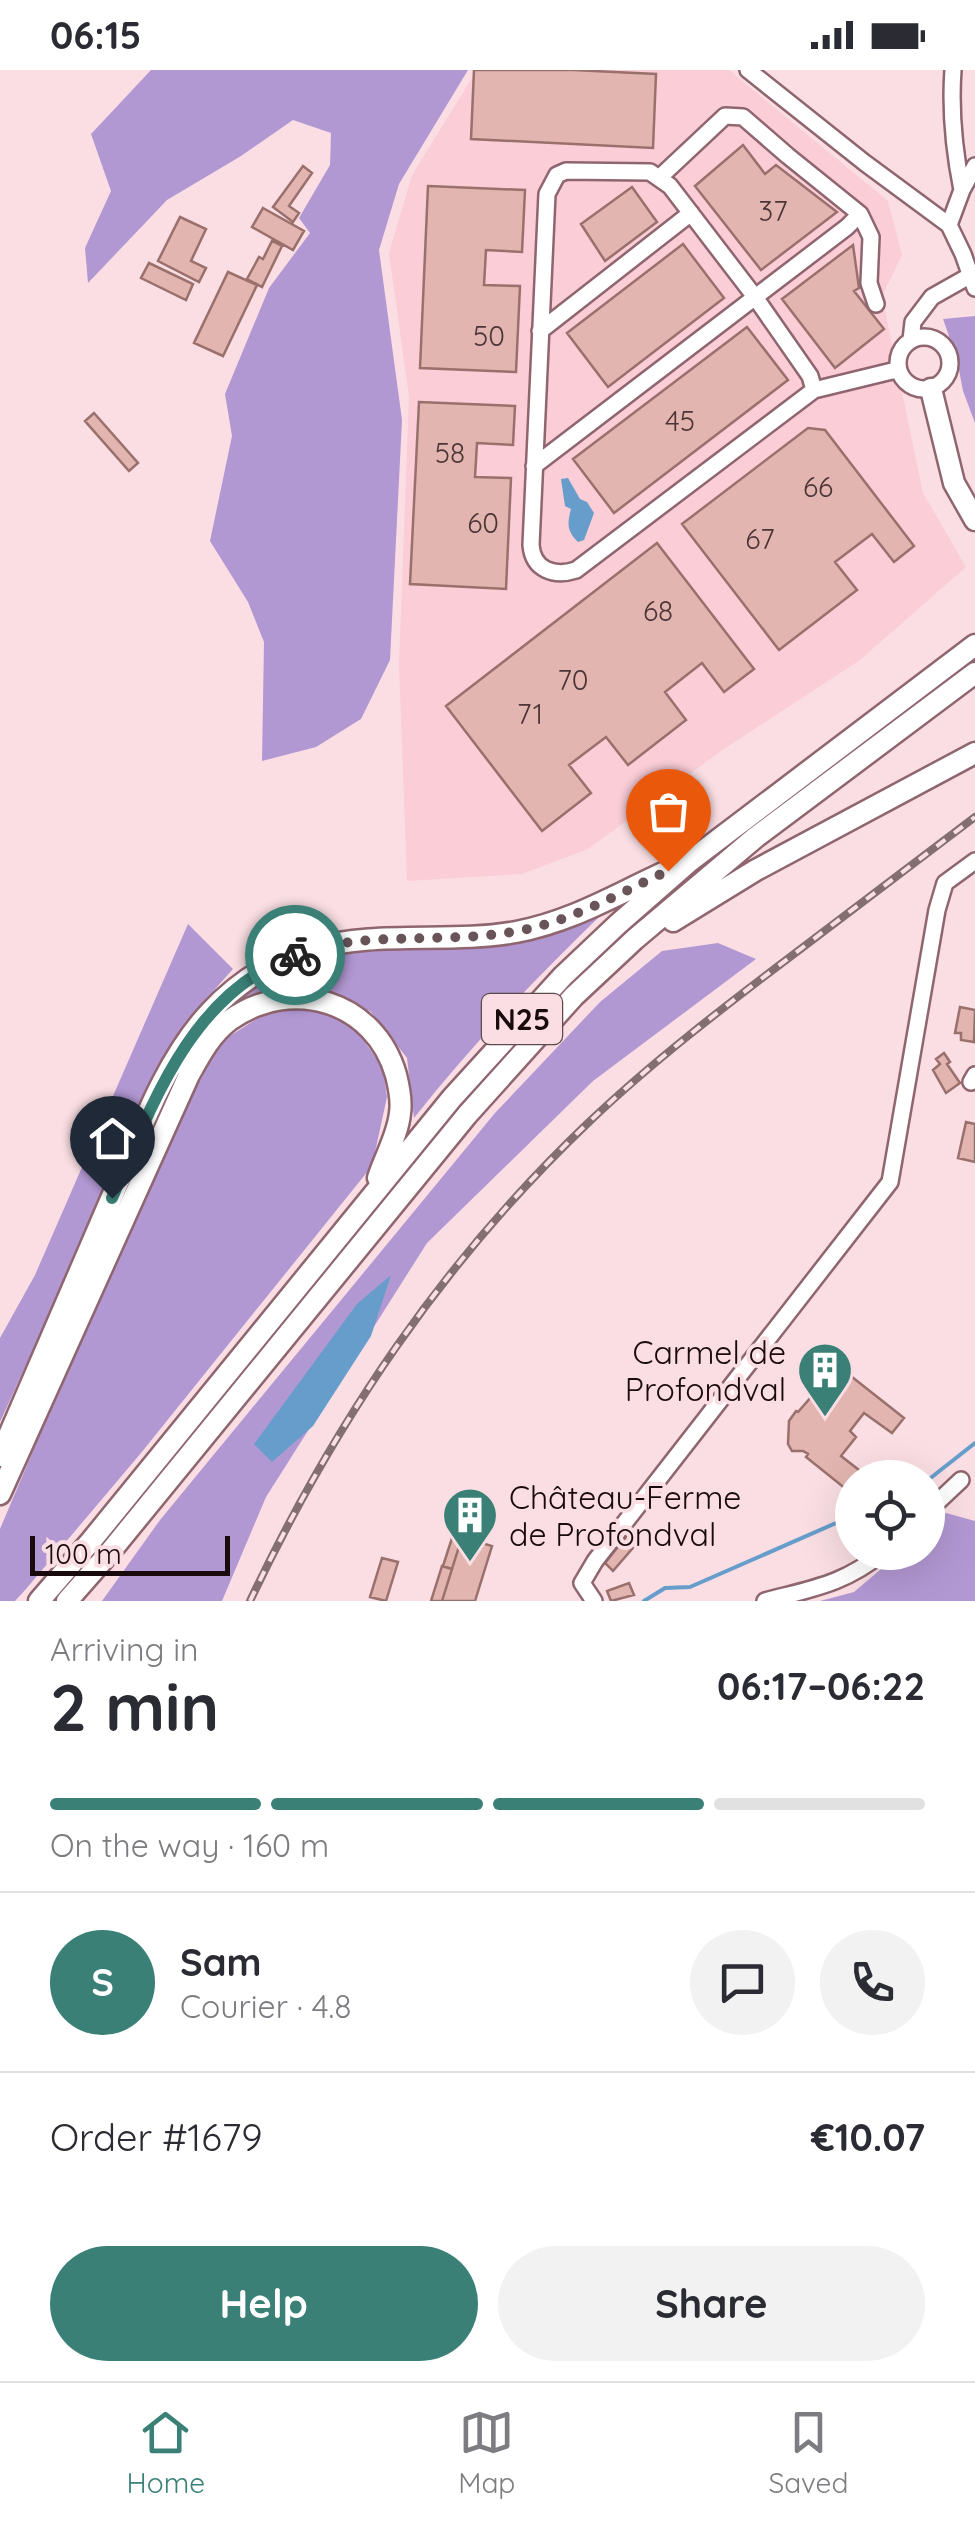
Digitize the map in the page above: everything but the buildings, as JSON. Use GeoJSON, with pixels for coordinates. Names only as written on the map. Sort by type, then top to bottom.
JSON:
{"type":"FeatureCollection","features":[{"type":"Feature","properties":{"kind":"highway"},"geometry":{"type":"LineString","coordinates":[[931,388],[954,484],[975,520]]}},
{"type":"Feature","properties":{"kind":"highway","name":"N25"},"geometry":{"type":"LineString","coordinates":[[39,1601],[452,1098],[551,988],[690,861],[975,646]]}},
{"type":"Feature","properties":{"kind":"highway","name":"N25"},"geometry":{"type":"LineString","coordinates":[[67,1601],[466,1114],[574,996],[756,837],[975,673]]}},
{"type":"Feature","properties":{"kind":"highway"},"geometry":{"type":"LineString","coordinates":[[635,939],[668,925],[756,870],[975,754]]}},
{"type":"Feature","properties":{"kind":"highway"},"geometry":{"type":"LineString","coordinates":[[0,1456],[170,1070],[209,1013],[242,982],[275,962],[313,948],[355,940],[516,932],[556,922],[595,908],[690,861]]}},
{"type":"Feature","properties":{"kind":"highway"},"geometry":{"type":"LineString","coordinates":[[0,1494],[189,1075],[207,1044],[228,1022],[250,1008],[298,997],[340,1008],[377,1036],[392,1060],[401,1112],[372,1195]]}},
{"type":"Feature","properties":{"kind":"highway"},"geometry":{"type":"LineString","coordinates":[[84,1601],[110,1552]]}},
{"type":"Feature","properties":{"kind":"street"},"geometry":{"type":"LineString","coordinates":[[748,70],[949,225],[973,281],[932,297],[913,322],[911,340],[898,359],[899,371],[908,384],[931,388],[945,379],[950,363],[945,347],[930,338],[911,340]]}},
{"type":"Feature","properties":{"kind":"street"},"geometry":{"type":"LineString","coordinates":[[953,70],[954,150],[962,190]]}},
{"type":"Feature","properties":{"kind":"street"},"geometry":{"type":"LineString","coordinates":[[660,177],[725,116],[743,117],[860,214],[871,237],[869,283],[876,304]]}},
{"type":"Feature","properties":{"kind":"street"},"geometry":{"type":"LineString","coordinates":[[949,225],[975,166]]}},
{"type":"Feature","properties":{"kind":"street"},"geometry":{"type":"LineString","coordinates":[[814,390],[810,376],[754,297],[660,177],[650,172],[566,171],[557,175],[547,194],[532,553],[548,572],[576,570],[814,390],[899,371]]}},
{"type":"Feature","properties":{"kind":"street"},"geometry":{"type":"LineString","coordinates":[[540,332],[690,213]]}},
{"type":"Feature","properties":{"kind":"street"},"geometry":{"type":"LineString","coordinates":[[534,466],[860,214]]}},
{"type":"Feature","properties":{"kind":"street"},"geometry":{"type":"LineString","coordinates":[[923,309],[930,338]]}},
{"type":"Feature","properties":{"kind":"street"},"geometry":{"type":"LineString","coordinates":[[594,1601],[582,1584],[596,1561],[890,1182],[937,910],[945,883],[975,861]]}},
{"type":"Feature","properties":{"kind":"street"},"geometry":{"type":"LineString","coordinates":[[945,1495],[960,1480]]}},
{"type":"Feature","properties":{"kind":"street"},"geometry":{"type":"LineString","coordinates":[[765,1601],[838,1582],[861,1570]]}},
{"type":"Feature","properties":{"kind":"shaded area"},"geometry":{"type":"Polygon","coordinates":[[[151,70],[468,70],[399,184],[379,250],[402,420],[390,660],[361,719],[316,747],[262,761],[264,642],[248,602],[210,541],[232,436],[225,394],[269,288],[310,233],[299,218],[330,165],[331,133],[293,120],[167,200],[88,283],[85,248],[111,191],[91,134],[151,70]]]}},
{"type":"Feature","properties":{"kind":"shaded area"},"geometry":{"type":"Polygon","coordinates":[[[477,70],[729,70],[888,201],[902,255],[882,296],[923,493],[966,567],[860,660],[721,751],[588,849],[522,874],[407,881],[399,664],[409,397],[389,253],[412,175],[477,70]]]}},
{"type":"Feature","properties":{"kind":"shaded area"},"geometry":{"type":"Polygon","coordinates":[[[975,316],[975,423],[943,319],[975,316]]]}},
{"type":"Feature","properties":{"kind":"shaded area"},"geometry":{"type":"Polygon","coordinates":[[[600,916],[504,1014],[414,1118],[407,1058],[371,1012],[321,986],[278,984],[233,1002],[281,972],[332,953],[541,935],[600,916]]]}},
{"type":"Feature","properties":{"kind":"shaded area"},"geometry":{"type":"Polygon","coordinates":[[[188,924],[233,969],[190,1017],[124,1139],[0,1422],[0,1338],[35,1275],[188,924]]]}},
{"type":"Feature","properties":{"kind":"shaded area"},"geometry":{"type":"Polygon","coordinates":[[[718,943],[756,959],[593,1081],[427,1243],[266,1497],[222,1601],[102,1601],[160,1520],[495,1113],[600,1002],[662,951],[718,943]]]}},
{"type":"Feature","properties":{"kind":"shaded area"},"geometry":{"type":"Polygon","coordinates":[[[305,1007],[353,1025],[383,1068],[387,1097],[372,1166],[26,1589],[15,1601],[0,1601],[0,1529],[184,1109],[222,1041],[261,1016],[305,1007]]]}},
{"type":"Feature","properties":{"kind":"shaded area"},"geometry":{"type":"Polygon","coordinates":[[[945,1514],[975,1521],[975,1601],[820,1601],[854,1592],[880,1570],[945,1570],[945,1514]]]}},
{"type":"Feature","properties":{"kind":"water"},"geometry":{"type":"Polygon","coordinates":[[[568,478],[594,513],[584,540],[578,542],[569,527],[571,509],[565,506],[561,479],[568,478]]]}},
{"type":"Feature","properties":{"kind":"water"},"geometry":{"type":"Polygon","coordinates":[[[391,1275],[371,1336],[313,1426],[272,1462],[254,1444],[357,1304],[391,1275]]]}},
{"type":"Feature","properties":{"kind":"waterway"},"geometry":{"type":"LineString","coordinates":[[945,1467],[975,1443]]}},
{"type":"Feature","properties":{"kind":"waterway"},"geometry":{"type":"LineString","coordinates":[[644,1601],[665,1588],[690,1587],[835,1523]]}},
{"type":"Feature","properties":{"kind":"railway"},"geometry":{"type":"LineString","coordinates":[[250,1601],[319,1469],[397,1346],[440,1287],[536,1175],[613,1099],[689,1035],[975,817]]}},
{"type":"Feature","properties":{"kind":"way so far"},"geometry":{"type":"LineString","coordinates":[[295,955],[355,940],[516,932],[595,908],[668,871]]}},
{"type":"Feature","properties":{"kind":"place","name":"Carmel de Profondval"},"geometry":{"type":"Point","coordinates":[825,1419]}},
{"type":"Feature","properties":{"kind":"place","name":"Château-Ferme de Profondval"},"geometry":{"type":"Point","coordinates":[470,1564]}},
{"type":"Feature","properties":{"kind":"route"},"geometry":{"type":"LineString","coordinates":[[112,1198],[170,1070],[209,1013],[242,982],[295,955]]}}]}
